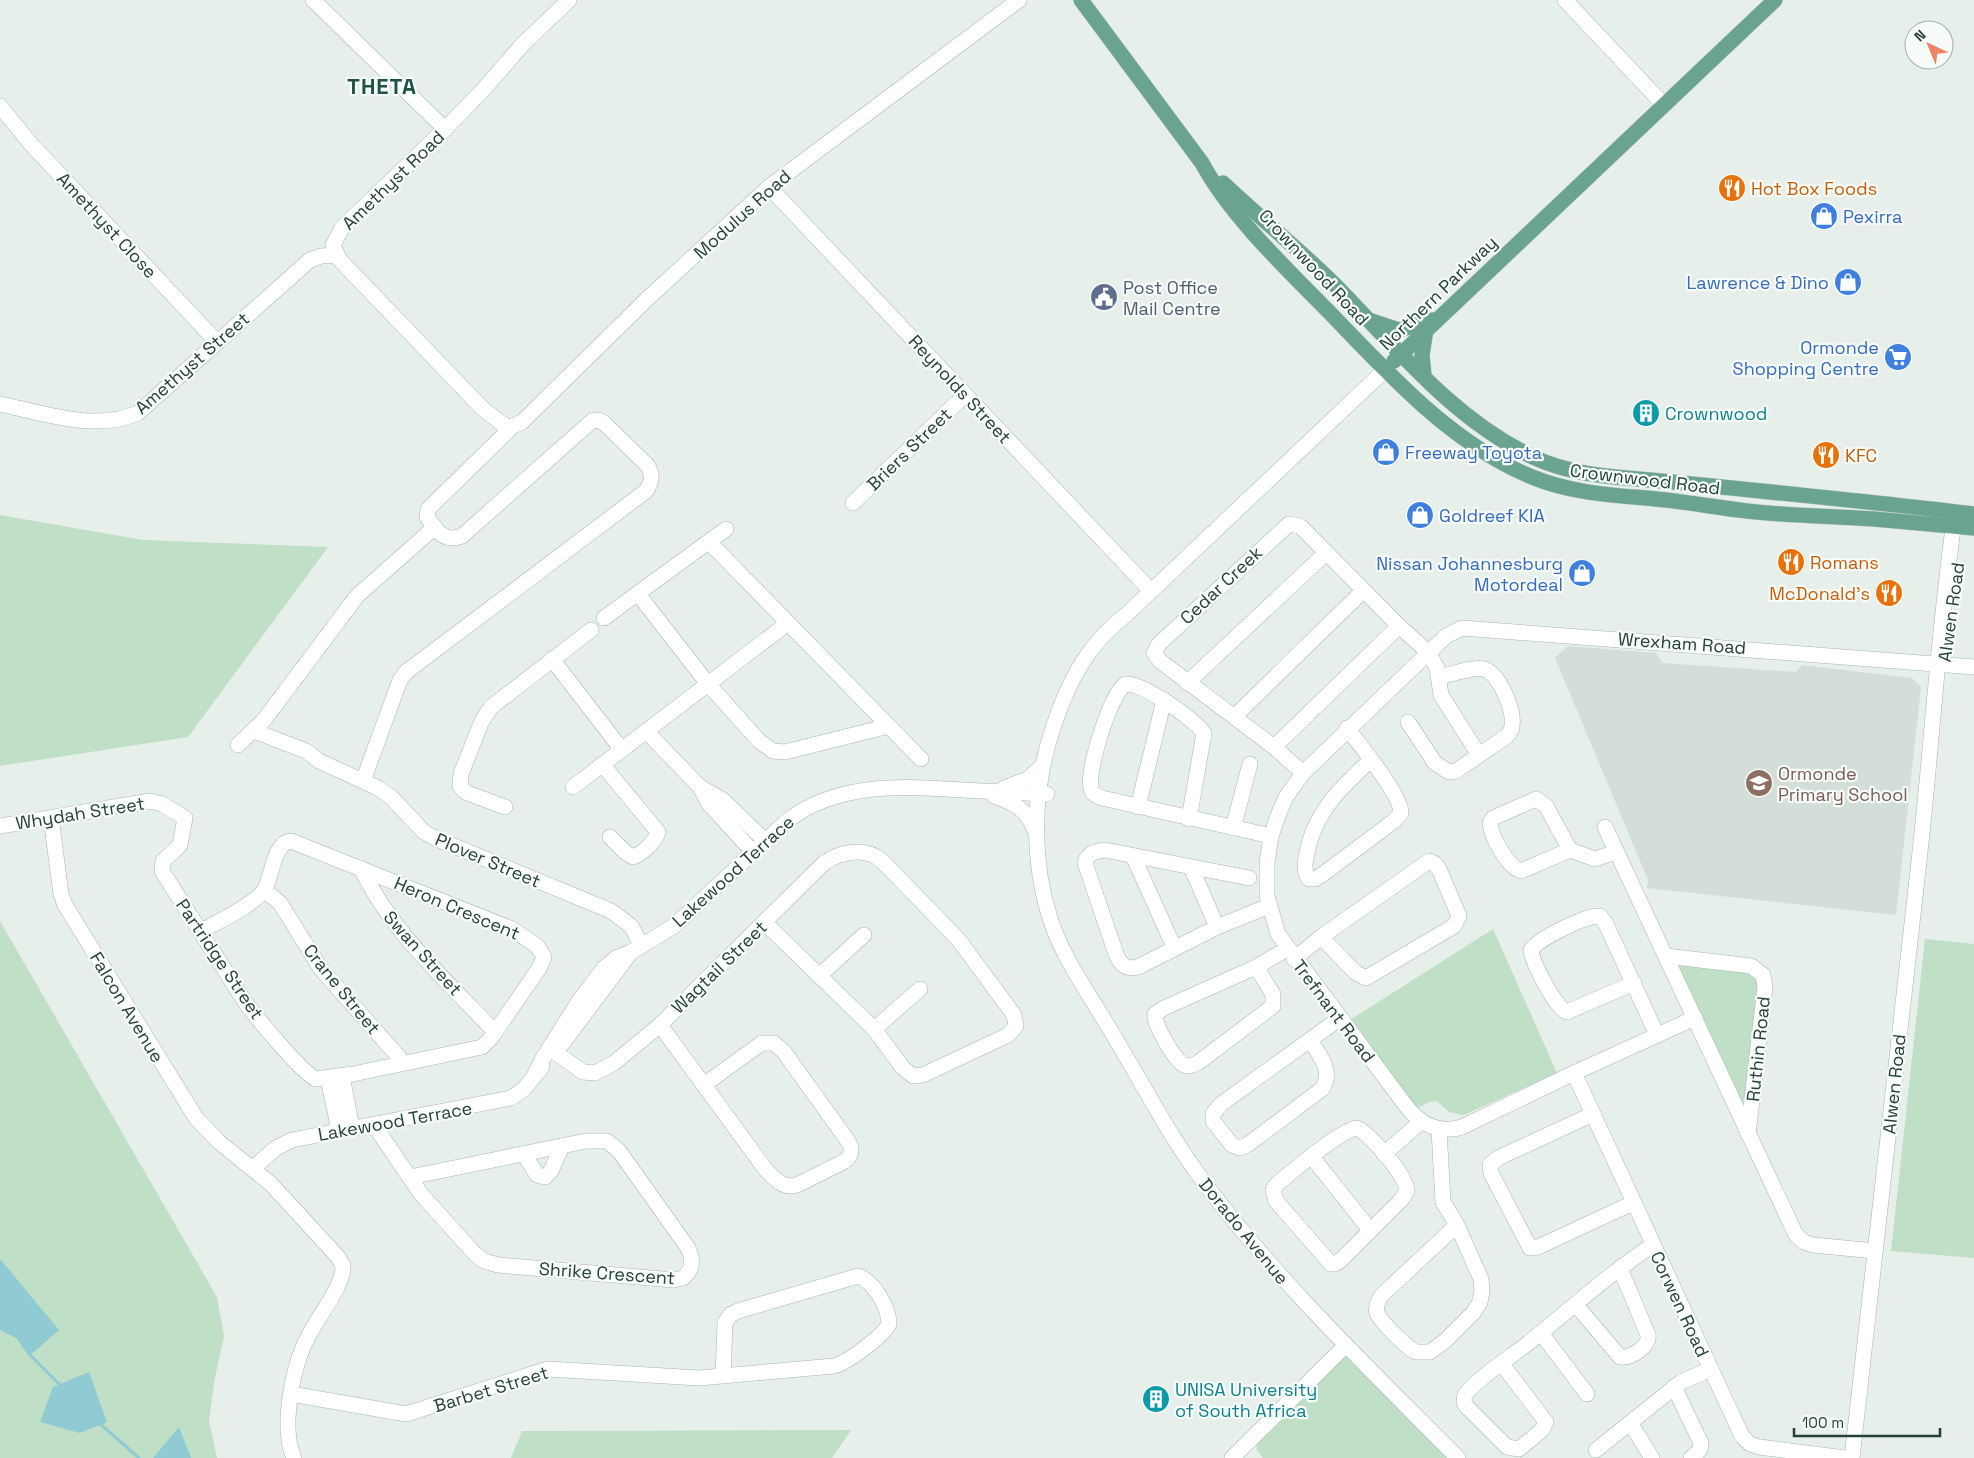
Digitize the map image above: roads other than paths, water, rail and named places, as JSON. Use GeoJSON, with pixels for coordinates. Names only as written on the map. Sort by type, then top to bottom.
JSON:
{"type":"FeatureCollection","features":[{"type":"Feature","properties":{"kind":"main road","name":"Crownwood Road"},"geometry":{"type":"LineString","coordinates":[[1081,0],[1202,163],[1223,195],[1260,239],[1386,369],[1443,423],[1470,442],[1531,477],[1566,489],[1747,511],[1963,520]]}},
{"type":"Feature","properties":{"kind":"main road","name":"Northern Parkway"},"geometry":{"type":"LineString","coordinates":[[1386,369],[1775,0]]}},
{"type":"Feature","properties":{"kind":"main road","name":"Crownwood Road"},"geometry":{"type":"LineString","coordinates":[[1202,163],[1308,259],[1449,402],[1488,432],[1536,458],[1572,470],[1609,476],[1795,493],[1963,520]]}},
{"type":"Feature","properties":{"kind":"main road"},"geometry":{"type":"LineString","coordinates":[[1366,319],[1400,330],[1432,324],[1422,355],[1424,376]]}},
{"type":"Feature","properties":{"kind":"street"},"geometry":{"type":"LineString","coordinates":[[313,0],[445,129]]}},
{"type":"Feature","properties":{"kind":"street","name":"Amethyst Road"},"geometry":{"type":"LineString","coordinates":[[511,428],[502,426],[483,409],[336,255],[333,245],[342,228],[445,129],[483,90],[523,44],[569,0]]}},
{"type":"Feature","properties":{"kind":"street","name":"Modulus Road"},"geometry":{"type":"LineString","coordinates":[[435,528],[427,517],[428,509],[433,502],[511,428],[522,422],[646,300],[770,187],[1019,0]]}},
{"type":"Feature","properties":{"kind":"street"},"geometry":{"type":"LineString","coordinates":[[1565,0],[1664,105]]}},
{"type":"Feature","properties":{"kind":"street","name":"Amethyst Close"},"geometry":{"type":"LineString","coordinates":[[0,106],[34,148],[217,342]]}},
{"type":"Feature","properties":{"kind":"street","name":"Reynolds Street"},"geometry":{"type":"LineString","coordinates":[[770,187],[1150,591]]}},
{"type":"Feature","properties":{"kind":"street","name":"Amethyst Street"},"geometry":{"type":"LineString","coordinates":[[0,404],[97,423],[124,419],[138,413],[310,260],[321,256],[336,255]]}},
{"type":"Feature","properties":{"kind":"street","name":"Northern Parkway"},"geometry":{"type":"LineString","coordinates":[[1042,794],[1043,764],[1046,748],[1061,704],[1080,666],[1105,631],[1127,614],[1386,369]]}},
{"type":"Feature","properties":{"kind":"street","name":"Briers Street"},"geometry":{"type":"LineString","coordinates":[[853,504],[965,395]]}},
{"type":"Feature","properties":{"kind":"street"},"geometry":{"type":"LineString","coordinates":[[238,745],[254,731],[357,596],[435,528],[445,538],[453,540],[462,536],[592,421],[599,420],[648,466],[652,474],[651,483],[646,491],[406,672],[400,680],[363,781]]}},
{"type":"Feature","properties":{"kind":"street","name":"Alwen Road"},"geometry":{"type":"LineString","coordinates":[[1852,1458],[1935,710],[1963,520]]}},
{"type":"Feature","properties":{"kind":"street","name":"Cedar Creek"},"geometry":{"type":"LineString","coordinates":[[1303,773],[1235,716],[1187,683],[1160,661],[1156,656],[1155,650],[1280,530],[1289,524],[1300,526],[1363,591],[1428,652]]}},
{"type":"Feature","properties":{"kind":"street"},"geometry":{"type":"LineString","coordinates":[[604,618],[726,529]]}},
{"type":"Feature","properties":{"kind":"street"},"geometry":{"type":"LineString","coordinates":[[709,542],[921,760]]}},
{"type":"Feature","properties":{"kind":"street"},"geometry":{"type":"LineString","coordinates":[[1187,683],[1326,553]]}},
{"type":"Feature","properties":{"kind":"street"},"geometry":{"type":"LineString","coordinates":[[1235,716],[1363,591]]}},
{"type":"Feature","properties":{"kind":"street"},"geometry":{"type":"LineString","coordinates":[[638,594],[708,684],[759,741],[773,751],[790,751],[888,726]]}},
{"type":"Feature","properties":{"kind":"street","name":"Northern Parkway"},"geometry":{"type":"LineString","coordinates":[[1042,794],[1055,751],[1079,687],[1127,614]]}},
{"type":"Feature","properties":{"kind":"street"},"geometry":{"type":"LineString","coordinates":[[573,787],[788,623]]}},
{"type":"Feature","properties":{"kind":"street"},"geometry":{"type":"LineString","coordinates":[[1274,747],[1399,626]]}},
{"type":"Feature","properties":{"kind":"street","name":"Wrexham Road"},"geometry":{"type":"LineString","coordinates":[[1428,652],[1453,631],[1474,627],[1974,667]]}},
{"type":"Feature","properties":{"kind":"street"},"geometry":{"type":"LineString","coordinates":[[505,807],[463,790],[460,783],[481,723],[491,707],[552,658],[591,630]]}},
{"type":"Feature","properties":{"kind":"street"},"geometry":{"type":"LineString","coordinates":[[1428,652],[1437,668],[1441,695],[1480,756]]}},
{"type":"Feature","properties":{"kind":"street","name":"Trefnant Road"},"geometry":{"type":"LineString","coordinates":[[1428,652],[1347,728],[1303,773],[1282,805],[1271,836],[1266,883],[1269,906],[1275,928],[1291,954],[1410,1110],[1421,1122],[1439,1129],[1462,1127],[1695,1018]]}},
{"type":"Feature","properties":{"kind":"street"},"geometry":{"type":"LineString","coordinates":[[552,658],[622,750]]}},
{"type":"Feature","properties":{"kind":"street"},"geometry":{"type":"LineString","coordinates":[[1408,722],[1435,763],[1444,771],[1456,771],[1507,736],[1512,726],[1512,718],[1500,685],[1496,678],[1487,670],[1474,667],[1458,674],[1438,677]]}},
{"type":"Feature","properties":{"kind":"street"},"geometry":{"type":"LineString","coordinates":[[1189,819],[1205,736],[1200,728],[1164,700],[1133,685],[1125,684],[1117,693],[1106,716],[1092,774],[1092,791],[1102,798],[1189,819],[1271,836]]}},
{"type":"Feature","properties":{"kind":"street"},"geometry":{"type":"LineString","coordinates":[[1138,807],[1164,700]]}},
{"type":"Feature","properties":{"kind":"street"},"geometry":{"type":"LineString","coordinates":[[1347,728],[1371,760],[1400,803],[1401,813],[1394,821],[1323,874],[1315,879],[1309,879],[1305,872],[1306,859],[1310,838],[1320,818],[1340,790],[1371,760]]}},
{"type":"Feature","properties":{"kind":"street","name":"Plover Street"},"geometry":{"type":"LineString","coordinates":[[254,731],[306,752],[319,761],[363,781],[391,797],[418,826],[437,839],[611,910],[631,926],[637,949]]}},
{"type":"Feature","properties":{"kind":"street"},"geometry":{"type":"LineString","coordinates":[[646,731],[700,787],[709,804],[753,852]]}},
{"type":"Feature","properties":{"kind":"street"},"geometry":{"type":"LineString","coordinates":[[602,764],[658,832],[654,840],[638,856],[633,857],[628,855],[610,837]]}},
{"type":"Feature","properties":{"kind":"street"},"geometry":{"type":"LineString","coordinates":[[985,791],[1010,787],[1028,779],[1043,764]]}},
{"type":"Feature","properties":{"kind":"street"},"geometry":{"type":"LineString","coordinates":[[1233,828],[1250,764]]}},
{"type":"Feature","properties":{"kind":"street","name":"Lakewood Terrace"},"geometry":{"type":"LineString","coordinates":[[254,1168],[284,1143],[346,1129],[504,1100],[520,1093],[552,1050],[637,949],[674,926],[753,852],[804,809],[857,792],[896,786],[1042,794]]}},
{"type":"Feature","properties":{"kind":"street"},"geometry":{"type":"LineString","coordinates":[[700,787],[723,800],[766,842]]}},
{"type":"Feature","properties":{"kind":"street"},"geometry":{"type":"LineString","coordinates":[[985,791],[1021,808],[1032,821],[1037,835]]}},
{"type":"Feature","properties":{"kind":"street","name":"Dorado Avenue"},"geometry":{"type":"LineString","coordinates":[[1042,794],[1037,835],[1043,891],[1049,917],[1075,969],[1150,1100],[1202,1179],[1276,1273],[1458,1458]]}},
{"type":"Feature","properties":{"kind":"street","name":"Dorado Avenue"},"geometry":{"type":"LineString","coordinates":[[1042,794],[1048,868],[1056,909],[1075,969]]}},
{"type":"Feature","properties":{"kind":"street"},"geometry":{"type":"LineString","coordinates":[[1570,850],[1521,871],[1517,870],[1508,864],[1490,824],[1493,818],[1534,798],[1546,806],[1570,850],[1595,859],[1616,852]]}},
{"type":"Feature","properties":{"kind":"street","name":"Whydah Street"},"geometry":{"type":"LineString","coordinates":[[0,826],[150,801],[162,804],[185,818]]}},
{"type":"Feature","properties":{"kind":"street","name":"Falcon Avenue"},"geometry":{"type":"LineString","coordinates":[[51,818],[62,898],[196,1118],[219,1142],[254,1168],[271,1184],[334,1252],[343,1268],[337,1287],[303,1347],[291,1394]]}},
{"type":"Feature","properties":{"kind":"street","name":"Partridge Street"},"geometry":{"type":"LineString","coordinates":[[185,818],[180,845],[163,861],[161,868],[254,1013],[310,1075],[316,1079],[341,1076]]}},
{"type":"Feature","properties":{"kind":"street","name":"Ruthin Road"},"geometry":{"type":"LineString","coordinates":[[1605,826],[1797,1237],[1804,1242],[1818,1246],[1875,1251]]}},
{"type":"Feature","properties":{"kind":"street","name":"Heron Crescent"},"geometry":{"type":"LineString","coordinates":[[264,890],[280,848],[287,841],[295,842],[512,929],[542,950],[544,956],[542,963],[488,1042],[478,1049],[341,1076]]}},
{"type":"Feature","properties":{"kind":"street"},"geometry":{"type":"LineString","coordinates":[[1249,878],[1105,850],[1092,853],[1086,859],[1087,871],[1116,954],[1122,964],[1133,968],[1217,927],[1269,906]]}},
{"type":"Feature","properties":{"kind":"street","name":"Wagtail Street"},"geometry":{"type":"LineString","coordinates":[[552,1050],[577,1070],[588,1074],[595,1073],[624,1057],[660,1025],[829,859],[864,851],[874,854],[882,861],[958,939],[1010,1009],[1017,1023],[1008,1035],[916,1077],[905,1071],[874,1029]]}},
{"type":"Feature","properties":{"kind":"street"},"geometry":{"type":"LineString","coordinates":[[1133,856],[1174,947]]}},
{"type":"Feature","properties":{"kind":"street"},"geometry":{"type":"LineString","coordinates":[[1256,967],[1274,997],[1273,1006],[1264,1015],[1199,1062],[1189,1066],[1182,1064],[1159,1029],[1154,1019],[1156,1014],[1164,1008],[1256,967],[1291,954],[1321,937],[1429,861],[1434,863],[1439,869],[1459,916],[1454,926],[1366,978],[1356,973],[1321,937]]}},
{"type":"Feature","properties":{"kind":"street"},"geometry":{"type":"LineString","coordinates":[[1191,867],[1217,927]]}},
{"type":"Feature","properties":{"kind":"street","name":"Swan Street"},"geometry":{"type":"LineString","coordinates":[[361,868],[375,897],[394,923],[495,1032]]}},
{"type":"Feature","properties":{"kind":"street"},"geometry":{"type":"LineString","coordinates":[[201,931],[255,899],[264,890]]}},
{"type":"Feature","properties":{"kind":"street","name":"Crane Street"},"geometry":{"type":"LineString","coordinates":[[264,890],[280,903],[321,969],[404,1063]]}},
{"type":"Feature","properties":{"kind":"street"},"geometry":{"type":"LineString","coordinates":[[1634,983],[1567,1012],[1555,1001],[1531,950],[1537,942],[1589,917],[1600,916],[1605,922],[1634,983],[1657,1035]]}},
{"type":"Feature","properties":{"kind":"street"},"geometry":{"type":"LineString","coordinates":[[765,923],[874,1029],[920,989]]}},
{"type":"Feature","properties":{"kind":"street"},"geometry":{"type":"LineString","coordinates":[[820,975],[864,936]]}},
{"type":"Feature","properties":{"kind":"street","name":"Ruthin Road"},"geometry":{"type":"LineString","coordinates":[[1666,956],[1751,966],[1763,975],[1765,992],[1748,1134]]}},
{"type":"Feature","properties":{"kind":"street"},"geometry":{"type":"LineString","coordinates":[[1310,1040],[1327,1072],[1326,1081],[1322,1089],[1243,1147],[1235,1147],[1213,1121],[1214,1111],[1310,1040],[1339,1019]]}},
{"type":"Feature","properties":{"kind":"street"},"geometry":{"type":"LineString","coordinates":[[660,1025],[705,1084],[766,1170],[785,1186],[799,1184],[845,1161],[850,1156],[851,1149],[848,1141],[784,1052],[774,1043],[762,1042],[705,1084]]}},
{"type":"Feature","properties":{"kind":"street","name":"Corwen Road"},"geometry":{"type":"LineString","coordinates":[[1574,1073],[1740,1432],[1750,1444],[1777,1450],[1845,1458]]}},
{"type":"Feature","properties":{"kind":"street"},"geometry":{"type":"LineString","coordinates":[[341,1076],[346,1129]]}},
{"type":"Feature","properties":{"kind":"street"},"geometry":{"type":"LineString","coordinates":[[1593,1114],[1498,1158],[1490,1165],[1491,1173],[1530,1248],[1538,1247],[1633,1203]]}},
{"type":"Feature","properties":{"kind":"street"},"geometry":{"type":"LineString","coordinates":[[1384,1154],[1421,1122]]}},
{"type":"Feature","properties":{"kind":"street","name":"Shrike Crescent"},"geometry":{"type":"LineString","coordinates":[[374,1125],[421,1194],[475,1254],[488,1262],[669,1279],[680,1279],[686,1276],[692,1262],[688,1248],[615,1147],[600,1140],[410,1176]]}},
{"type":"Feature","properties":{"kind":"street"},"geometry":{"type":"LineString","coordinates":[[1357,1128],[1370,1137],[1384,1154],[1406,1182],[1407,1190],[1401,1200],[1340,1261],[1331,1264],[1276,1201],[1272,1193],[1277,1184],[1312,1157],[1344,1134],[1357,1128]]}},
{"type":"Feature","properties":{"kind":"street"},"geometry":{"type":"LineString","coordinates":[[1439,1129],[1444,1202],[1457,1225],[1481,1279],[1482,1288],[1480,1302],[1469,1318],[1435,1349],[1425,1354],[1416,1352],[1379,1315],[1377,1305],[1383,1294],[1457,1225]]}},
{"type":"Feature","properties":{"kind":"street"},"geometry":{"type":"LineString","coordinates":[[524,1154],[537,1175],[545,1177],[551,1171],[562,1146]]}},
{"type":"Feature","properties":{"kind":"street"},"geometry":{"type":"LineString","coordinates":[[1312,1157],[1370,1230]]}},
{"type":"Feature","properties":{"kind":"street"},"geometry":{"type":"LineString","coordinates":[[1502,1364],[1546,1422],[1542,1430],[1519,1449],[1510,1449],[1464,1404],[1465,1395],[1502,1364],[1620,1268],[1653,1245]]}},
{"type":"Feature","properties":{"kind":"street"},"geometry":{"type":"LineString","coordinates":[[1576,1304],[1620,1357],[1626,1357],[1646,1345],[1649,1339],[1648,1335],[1620,1268]]}},
{"type":"Feature","properties":{"kind":"street","name":"Barbet Street"},"geometry":{"type":"LineString","coordinates":[[291,1394],[406,1414],[548,1369],[694,1377],[723,1375],[840,1364],[885,1330],[889,1324],[887,1316],[870,1284],[858,1276],[738,1312],[730,1316],[725,1323],[723,1375]]}},
{"type":"Feature","properties":{"kind":"street"},"geometry":{"type":"LineString","coordinates":[[1541,1333],[1587,1394]]}},
{"type":"Feature","properties":{"kind":"street"},"geometry":{"type":"LineString","coordinates":[[1239,1456],[1346,1345]]}},
{"type":"Feature","properties":{"kind":"street"},"geometry":{"type":"LineString","coordinates":[[1596,1450],[1631,1424],[1674,1387],[1711,1369]]}},
{"type":"Feature","properties":{"kind":"street"},"geometry":{"type":"LineString","coordinates":[[1674,1387],[1701,1443],[1700,1450],[1691,1458]]}},
{"type":"Feature","properties":{"kind":"street"},"geometry":{"type":"LineString","coordinates":[[291,1394],[288,1432],[289,1447],[294,1458]]}},
{"type":"Feature","properties":{"kind":"street"},"geometry":{"type":"LineString","coordinates":[[1631,1424],[1652,1458]]}},
{"type":"Feature","properties":{"kind":"water"},"geometry":{"type":"Polygon","coordinates":[[[0,1259],[59,1330],[29,1356],[16,1338],[0,1330],[0,1259]]]}},
{"type":"Feature","properties":{"kind":"water"},"geometry":{"type":"Polygon","coordinates":[[[89,1372],[107,1422],[80,1433],[40,1422],[53,1387],[89,1372]]]}},
{"type":"Feature","properties":{"kind":"water"},"geometry":{"type":"Polygon","coordinates":[[[179,1427],[191,1458],[153,1458],[179,1427]]]}},
{"type":"Feature","properties":{"kind":"waterway"},"geometry":{"type":"LineString","coordinates":[[29,1354],[61,1386]]}},
{"type":"Feature","properties":{"kind":"waterway"},"geometry":{"type":"LineString","coordinates":[[98,1422],[139,1458]]}},
{"type":"Feature","properties":{"kind":"place","name":"Hot Box Foods"},"geometry":{"type":"Point","coordinates":[1732,188]}},
{"type":"Feature","properties":{"kind":"place","name":"Pexirra"},"geometry":{"type":"Point","coordinates":[1824,216]}},
{"type":"Feature","properties":{"kind":"place","name":"Lawrence & Dino"},"geometry":{"type":"Point","coordinates":[1848,282]}},
{"type":"Feature","properties":{"kind":"place","name":"Post Office Mail Centre"},"geometry":{"type":"Point","coordinates":[1104,297]}},
{"type":"Feature","properties":{"kind":"place","name":"Ormonde Shopping Centre"},"geometry":{"type":"Point","coordinates":[1898,357]}},
{"type":"Feature","properties":{"kind":"place","name":"Crownwood"},"geometry":{"type":"Point","coordinates":[1646,413]}},
{"type":"Feature","properties":{"kind":"place","name":"Freeway Toyota"},"geometry":{"type":"Point","coordinates":[1386,452]}},
{"type":"Feature","properties":{"kind":"place","name":"KFC"},"geometry":{"type":"Point","coordinates":[1826,455]}},
{"type":"Feature","properties":{"kind":"place","name":"Goldreef KIA"},"geometry":{"type":"Point","coordinates":[1420,515]}},
{"type":"Feature","properties":{"kind":"place","name":"Romans"},"geometry":{"type":"Point","coordinates":[1791,562]}},
{"type":"Feature","properties":{"kind":"place","name":"Nissan Johannesburg Motordeal"},"geometry":{"type":"Point","coordinates":[1582,573]}},
{"type":"Feature","properties":{"kind":"place","name":"McDonald's"},"geometry":{"type":"Point","coordinates":[1889,593]}},
{"type":"Feature","properties":{"kind":"place","name":"Ormonde Primary School"},"geometry":{"type":"Point","coordinates":[1759,783]}},
{"type":"Feature","properties":{"kind":"place","name":"UNISA University of South Africa"},"geometry":{"type":"Point","coordinates":[1156,1399]}},
{"type":"Feature","properties":{"kind":"district","name":"THETA"},"geometry":{"type":"Point","coordinates":[382,86]}}]}
